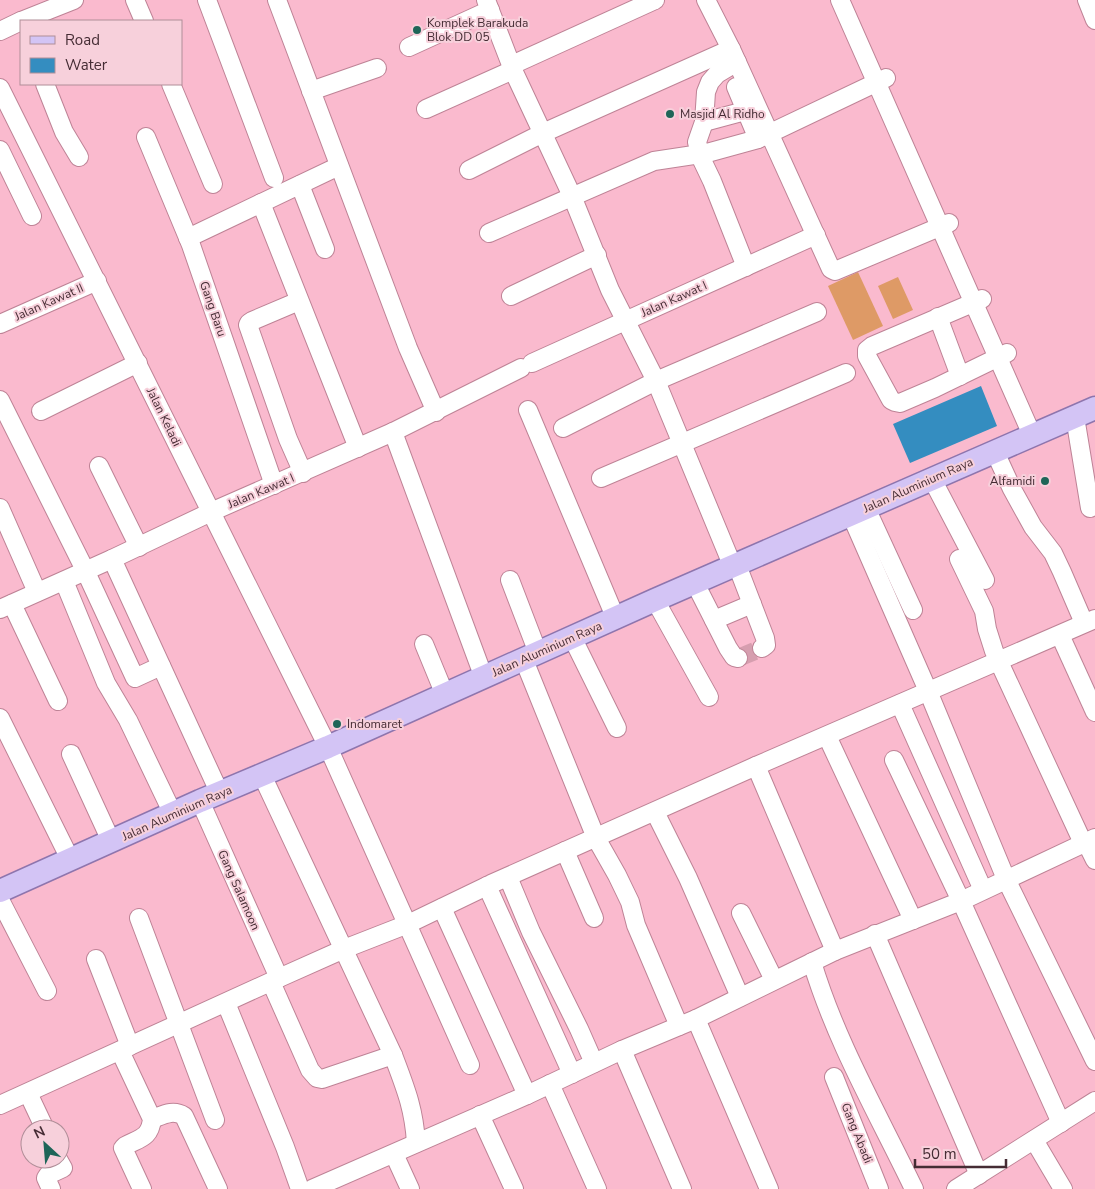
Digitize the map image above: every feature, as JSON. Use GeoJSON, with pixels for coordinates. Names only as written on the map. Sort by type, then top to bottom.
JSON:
{"type":"FeatureCollection","features":[{"type":"Feature","properties":{"kind":"main road","name":"Jalan Aluminium Raya"},"geometry":{"type":"LineString","coordinates":[[0,891],[200,801],[328,747],[572,637],[1095,408]]}},
{"type":"Feature","properties":{"kind":"street"},"geometry":{"type":"LineString","coordinates":[[26,20],[74,0]]}},
{"type":"Feature","properties":{"kind":"street"},"geometry":{"type":"LineString","coordinates":[[135,0],[144,20]]}},
{"type":"Feature","properties":{"kind":"street"},"geometry":{"type":"LineString","coordinates":[[207,0],[274,178]]}},
{"type":"Feature","properties":{"kind":"street"},"geometry":{"type":"LineString","coordinates":[[277,0],[408,348],[436,412]]}},
{"type":"Feature","properties":{"kind":"street"},"geometry":{"type":"LineString","coordinates":[[426,108],[655,0]]}},
{"type":"Feature","properties":{"kind":"street"},"geometry":{"type":"LineString","coordinates":[[706,0],[763,137]]}},
{"type":"Feature","properties":{"kind":"street"},"geometry":{"type":"LineString","coordinates":[[1087,0],[1095,20]]}},
{"type":"Feature","properties":{"kind":"street"},"geometry":{"type":"LineString","coordinates":[[847,2],[1036,433]]}},
{"type":"Feature","properties":{"kind":"street"},"geometry":{"type":"LineString","coordinates":[[409,47],[488,5],[512,67],[572,196],[610,290],[656,381],[752,604],[765,640],[766,645],[762,648]]}},
{"type":"Feature","properties":{"kind":"street"},"geometry":{"type":"LineString","coordinates":[[0,30],[20,22]]}},
{"type":"Feature","properties":{"kind":"street"},"geometry":{"type":"LineString","coordinates":[[732,59],[745,111],[763,137],[816,235],[829,266],[835,271],[945,224]]}},
{"type":"Feature","properties":{"kind":"street"},"geometry":{"type":"LineString","coordinates":[[732,59],[710,82],[706,92],[704,122],[697,142],[699,154],[712,181],[746,267]]}},
{"type":"Feature","properties":{"kind":"street"},"geometry":{"type":"LineString","coordinates":[[470,170],[543,133],[732,59]]}},
{"type":"Feature","properties":{"kind":"street"},"geometry":{"type":"LineString","coordinates":[[311,91],[377,68]]}},
{"type":"Feature","properties":{"kind":"street"},"geometry":{"type":"LineString","coordinates":[[490,233],[654,161],[699,154],[763,137],[881,80]]}},
{"type":"Feature","properties":{"kind":"street"},"geometry":{"type":"LineString","coordinates":[[45,85],[64,132],[79,157]]}},
{"type":"Feature","properties":{"kind":"street"},"geometry":{"type":"LineString","coordinates":[[171,85],[213,184]]}},
{"type":"Feature","properties":{"kind":"street","name":"Jalan Keladi"},"geometry":{"type":"LineString","coordinates":[[2,95],[97,281],[328,747],[470,1064]]}},
{"type":"Feature","properties":{"kind":"street"},"geometry":{"type":"LineString","coordinates":[[704,122],[745,111]]}},
{"type":"Feature","properties":{"kind":"street","name":"Gang Baru"},"geometry":{"type":"LineString","coordinates":[[146,137],[188,238],[274,484]]}},
{"type":"Feature","properties":{"kind":"street"},"geometry":{"type":"LineString","coordinates":[[0,150],[32,216]]}},
{"type":"Feature","properties":{"kind":"street"},"geometry":{"type":"LineString","coordinates":[[9,168],[34,156]]}},
{"type":"Feature","properties":{"kind":"street"},"geometry":{"type":"LineString","coordinates":[[188,238],[339,166]]}},
{"type":"Feature","properties":{"kind":"street"},"geometry":{"type":"LineString","coordinates":[[300,185],[325,249]]}},
{"type":"Feature","properties":{"kind":"street"},"geometry":{"type":"LineString","coordinates":[[261,203],[358,448]]}},
{"type":"Feature","properties":{"kind":"street","name":"Jalan Kawat I"},"geometry":{"type":"LineString","coordinates":[[6,607],[211,512],[394,432],[526,366],[816,235]]}},
{"type":"Feature","properties":{"kind":"street"},"geometry":{"type":"LineString","coordinates":[[511,296],[597,255]]}},
{"type":"Feature","properties":{"kind":"street","name":"Jalan Kawat II"},"geometry":{"type":"LineString","coordinates":[[0,324],[97,281]]}},
{"type":"Feature","properties":{"kind":"street"},"geometry":{"type":"LineString","coordinates":[[299,301],[252,321],[248,325],[288,439],[303,473]]}},
{"type":"Feature","properties":{"kind":"street"},"geometry":{"type":"LineString","coordinates":[[978,301],[872,346],[868,350],[867,356],[891,400],[900,403],[1002,355]]}},
{"type":"Feature","properties":{"kind":"street"},"geometry":{"type":"LineString","coordinates":[[563,428],[656,381],[817,312]]}},
{"type":"Feature","properties":{"kind":"street"},"geometry":{"type":"LineString","coordinates":[[938,317],[960,376]]}},
{"type":"Feature","properties":{"kind":"street"},"geometry":{"type":"LineString","coordinates":[[41,411],[138,363]]}},
{"type":"Feature","properties":{"kind":"street"},"geometry":{"type":"LineString","coordinates":[[601,478],[846,373]]}},
{"type":"Feature","properties":{"kind":"street"},"geometry":{"type":"LineString","coordinates":[[0,400],[85,570],[134,678],[161,666]]}},
{"type":"Feature","properties":{"kind":"street"},"geometry":{"type":"LineString","coordinates":[[528,410],[616,619]]}},
{"type":"Feature","properties":{"kind":"street"},"geometry":{"type":"LineString","coordinates":[[1075,416],[1090,508]]}},
{"type":"Feature","properties":{"kind":"street"},"geometry":{"type":"LineString","coordinates":[[394,432],[484,678]]}},
{"type":"Feature","properties":{"kind":"street"},"geometry":{"type":"LineString","coordinates":[[0,1105],[344,949],[408,924],[487,886],[756,766],[1090,621],[1053,553],[1012,489],[995,452]]}},
{"type":"Feature","properties":{"kind":"street"},"geometry":{"type":"LineString","coordinates":[[99,466],[139,547]]}},
{"type":"Feature","properties":{"kind":"street"},"geometry":{"type":"LineString","coordinates":[[932,479],[985,580]]}},
{"type":"Feature","properties":{"kind":"street"},"geometry":{"type":"LineString","coordinates":[[0,508],[37,592]]}},
{"type":"Feature","properties":{"kind":"street"},"geometry":{"type":"LineString","coordinates":[[858,512],[913,610]]}},
{"type":"Feature","properties":{"kind":"street"},"geometry":{"type":"LineString","coordinates":[[858,512],[928,691],[1006,879],[1095,1061]]}},
{"type":"Feature","properties":{"kind":"street"},"geometry":{"type":"LineString","coordinates":[[112,559],[214,783],[221,793]]}},
{"type":"Feature","properties":{"kind":"street"},"geometry":{"type":"LineString","coordinates":[[960,559],[984,611],[991,640],[1000,661],[1088,841],[1095,860]]}},
{"type":"Feature","properties":{"kind":"street"},"geometry":{"type":"LineString","coordinates":[[510,580],[531,656],[596,838],[630,902],[636,926],[679,1026]]}},
{"type":"Feature","properties":{"kind":"street"},"geometry":{"type":"LineString","coordinates":[[64,581],[106,683],[128,720],[172,814]]}},
{"type":"Feature","properties":{"kind":"street"},"geometry":{"type":"LineString","coordinates":[[695,583],[728,648],[734,657],[738,658]]}},
{"type":"Feature","properties":{"kind":"street"},"geometry":{"type":"LineString","coordinates":[[656,600],[710,697]]}},
{"type":"Feature","properties":{"kind":"street"},"geometry":{"type":"LineString","coordinates":[[714,620],[752,604]]}},
{"type":"Feature","properties":{"kind":"street"},"geometry":{"type":"LineString","coordinates":[[6,607],[58,701]]}},
{"type":"Feature","properties":{"kind":"street"},"geometry":{"type":"LineString","coordinates":[[1060,634],[1095,712]]}},
{"type":"Feature","properties":{"kind":"street"},"geometry":{"type":"LineString","coordinates":[[572,637],[617,728]]}},
{"type":"Feature","properties":{"kind":"street"},"geometry":{"type":"LineString","coordinates":[[424,644],[445,695]]}},
{"type":"Feature","properties":{"kind":"street"},"geometry":{"type":"LineString","coordinates":[[900,704],[983,890]]}},
{"type":"Feature","properties":{"kind":"street"},"geometry":{"type":"LineString","coordinates":[[0,718],[70,859]]}},
{"type":"Feature","properties":{"kind":"street"},"geometry":{"type":"LineString","coordinates":[[827,736],[913,920]]}},
{"type":"Feature","properties":{"kind":"street"},"geometry":{"type":"LineString","coordinates":[[71,754],[111,841]]}},
{"type":"Feature","properties":{"kind":"street"},"geometry":{"type":"LineString","coordinates":[[894,760],[961,901],[1061,1123]]}},
{"type":"Feature","properties":{"kind":"street"},"geometry":{"type":"LineString","coordinates":[[756,766],[835,952]]}},
{"type":"Feature","properties":{"kind":"street"},"geometry":{"type":"LineString","coordinates":[[262,775],[393,1055],[409,1098],[414,1118],[416,1143]]}},
{"type":"Feature","properties":{"kind":"street","name":"Gang Salamoon"},"geometry":{"type":"LineString","coordinates":[[200,801],[275,980],[310,1070],[317,1078],[322,1079],[393,1055]]}},
{"type":"Feature","properties":{"kind":"street"},"geometry":{"type":"LineString","coordinates":[[655,812],[688,878],[740,997]]}},
{"type":"Feature","properties":{"kind":"street"},"geometry":{"type":"LineString","coordinates":[[312,1189],[345,1183],[416,1143],[527,1095],[622,1050],[696,1019],[812,962],[875,934],[961,901],[1088,841]]}},
{"type":"Feature","properties":{"kind":"street"},"geometry":{"type":"LineString","coordinates":[[565,851],[594,918]]}},
{"type":"Feature","properties":{"kind":"street"},"geometry":{"type":"LineString","coordinates":[[508,877],[531,932],[594,1063]]}},
{"type":"Feature","properties":{"kind":"street"},"geometry":{"type":"LineString","coordinates":[[487,886],[572,1074]]}},
{"type":"Feature","properties":{"kind":"street"},"geometry":{"type":"LineString","coordinates":[[0,900],[47,990]]}},
{"type":"Feature","properties":{"kind":"street"},"geometry":{"type":"LineString","coordinates":[[442,908],[527,1095]]}},
{"type":"Feature","properties":{"kind":"street"},"geometry":{"type":"LineString","coordinates":[[742,913],[774,980]]}},
{"type":"Feature","properties":{"kind":"street"},"geometry":{"type":"LineString","coordinates":[[139,918],[215,1120]]}},
{"type":"Feature","properties":{"kind":"street"},"geometry":{"type":"LineString","coordinates":[[875,934],[976,1181]]}},
{"type":"Feature","properties":{"kind":"street"},"geometry":{"type":"LineString","coordinates":[[96,959],[125,1048],[152,1119],[148,1134],[123,1148],[142,1189]]}},
{"type":"Feature","properties":{"kind":"street"},"geometry":{"type":"LineString","coordinates":[[812,962],[833,1024],[859,1081],[869,1097],[914,1189]]}},
{"type":"Feature","properties":{"kind":"street"},"geometry":{"type":"LineString","coordinates":[[226,1003],[285,1146],[300,1189]]}},
{"type":"Feature","properties":{"kind":"street"},"geometry":{"type":"LineString","coordinates":[[696,1019],[769,1189]]}},
{"type":"Feature","properties":{"kind":"street"},"geometry":{"type":"LineString","coordinates":[[622,1050],[682,1189]]}},
{"type":"Feature","properties":{"kind":"street","name":"Gang Abadi"},"geometry":{"type":"LineString","coordinates":[[834,1076],[879,1189]]}},
{"type":"Feature","properties":{"kind":"street"},"geometry":{"type":"LineString","coordinates":[[550,1084],[597,1189]]}},
{"type":"Feature","properties":{"kind":"street"},"geometry":{"type":"LineString","coordinates":[[28,1092],[40,1119]]}},
{"type":"Feature","properties":{"kind":"street"},"geometry":{"type":"LineString","coordinates":[[847,1108],[869,1097]]}},
{"type":"Feature","properties":{"kind":"street"},"geometry":{"type":"LineString","coordinates":[[956,1189],[976,1181],[1034,1140],[1095,1101]]}},
{"type":"Feature","properties":{"kind":"street"},"geometry":{"type":"LineString","coordinates":[[152,1119],[171,1112],[184,1116],[218,1189]]}},
{"type":"Feature","properties":{"kind":"street"},"geometry":{"type":"LineString","coordinates":[[480,1115],[514,1189]]}},
{"type":"Feature","properties":{"kind":"street"},"geometry":{"type":"LineString","coordinates":[[1034,1140],[1063,1189]]}},
{"type":"Feature","properties":{"kind":"street"},"geometry":{"type":"LineString","coordinates":[[394,1154],[410,1189]]}},
{"type":"Feature","properties":{"kind":"street"},"geometry":{"type":"LineString","coordinates":[[50,1189],[46,1178],[61,1169]]}},
{"type":"Feature","properties":{"kind":"shaded area"},"geometry":{"type":"Polygon","coordinates":[[[858,272],[883,326],[853,340],[828,286],[858,272]]]}},
{"type":"Feature","properties":{"kind":"shaded area"},"geometry":{"type":"Polygon","coordinates":[[[898,277],[913,310],[893,319],[878,286],[898,277]]]}},
{"type":"Feature","properties":{"kind":"water"},"geometry":{"type":"Polygon","coordinates":[[[981,386],[997,426],[910,463],[893,424],[981,386]]]}},
{"type":"Feature","properties":{"kind":"tunnel"},"geometry":{"type":"LineString","coordinates":[[738,658],[762,648]]}},
{"type":"Feature","properties":{"kind":"place","name":"Komplek Barakuda Blok DD 05"},"geometry":{"type":"Point","coordinates":[417,30]}},
{"type":"Feature","properties":{"kind":"place","name":"Masjid Al Ridho"},"geometry":{"type":"Point","coordinates":[670,114]}},
{"type":"Feature","properties":{"kind":"place","name":"Alfamidi"},"geometry":{"type":"Point","coordinates":[1045,481]}},
{"type":"Feature","properties":{"kind":"place","name":"Indomaret"},"geometry":{"type":"Point","coordinates":[337,724]}}]}
